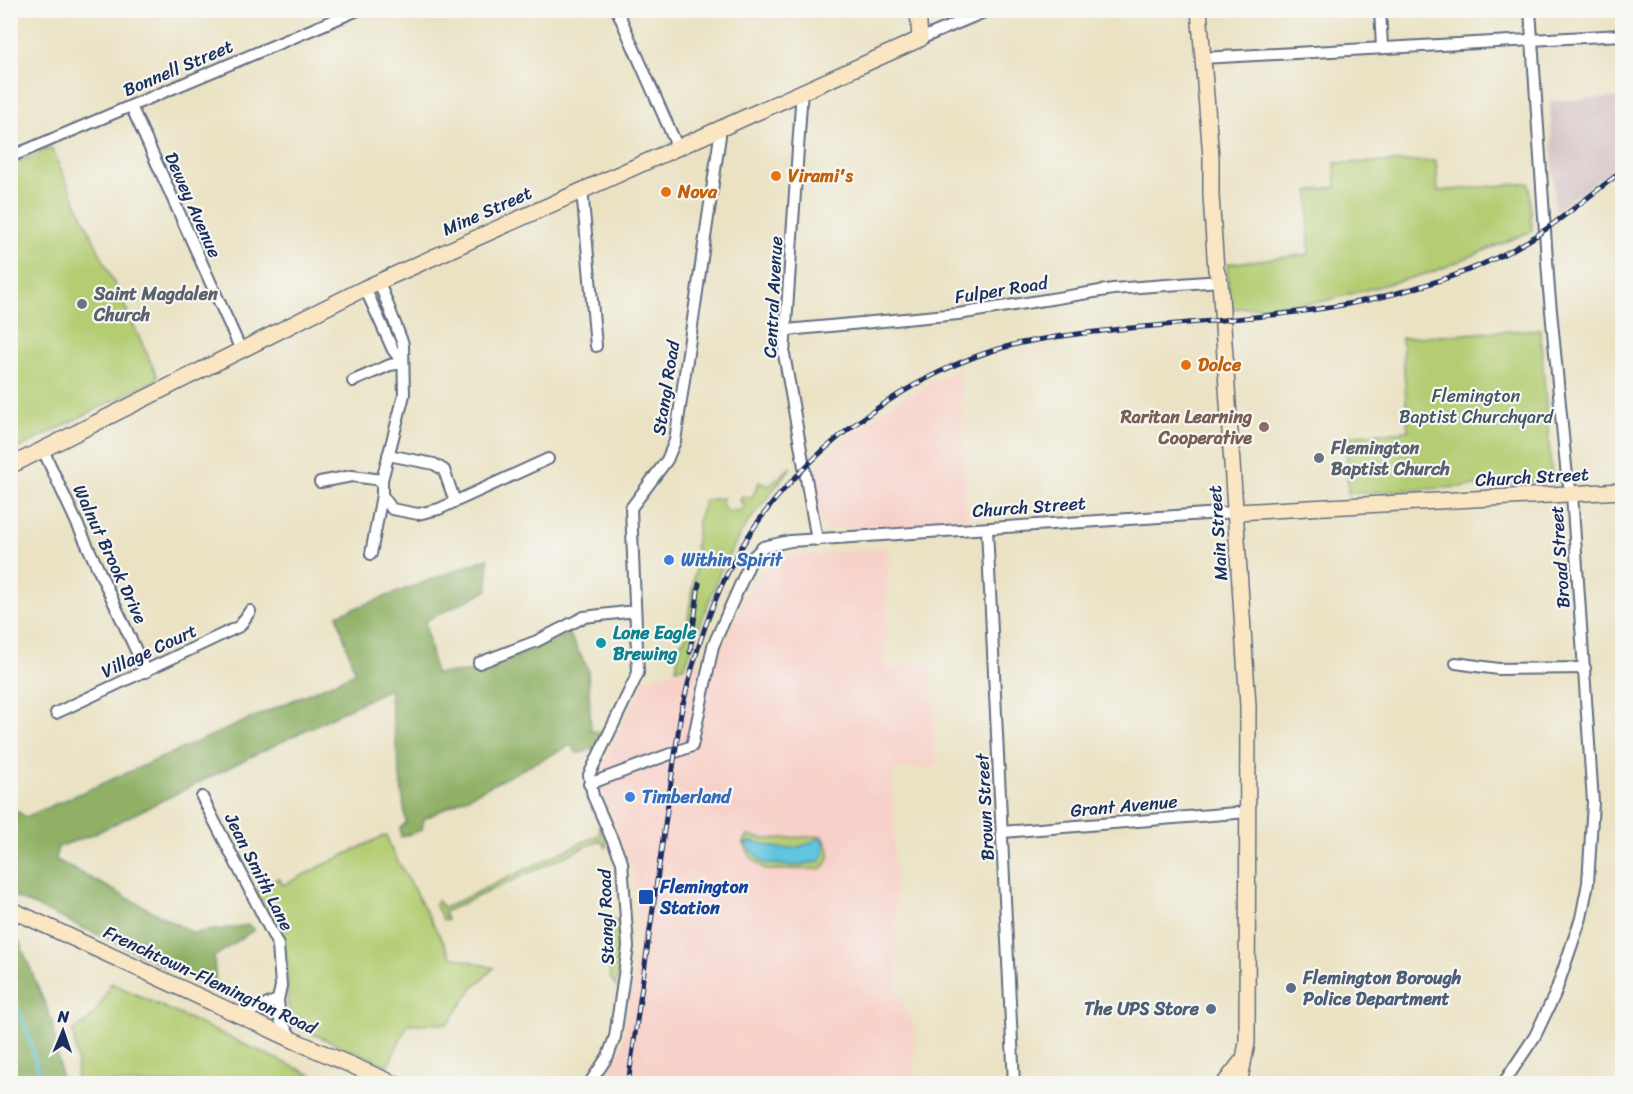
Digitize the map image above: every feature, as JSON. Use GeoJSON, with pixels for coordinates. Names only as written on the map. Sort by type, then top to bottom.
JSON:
{"type":"FeatureCollection","features":[{"type":"Feature","properties":{"kind":"street","name":"Bonnell Street"},"geometry":{"type":"LineString","coordinates":[[10,157],[357,10]]}},
{"type":"Feature","properties":{"kind":"street"},"geometry":{"type":"LineString","coordinates":[[617,10],[677,146]]}},
{"type":"Feature","properties":{"kind":"street"},"geometry":{"type":"LineString","coordinates":[[918,10],[920,39]]}},
{"type":"Feature","properties":{"kind":"street","name":"Mine Street"},"geometry":{"type":"LineString","coordinates":[[10,466],[372,285],[802,90],[988,10]]}},
{"type":"Feature","properties":{"kind":"street","name":"Main Street"},"geometry":{"type":"LineString","coordinates":[[1198,10],[1211,157],[1216,270],[1220,281],[1237,512],[1248,706],[1245,1054],[1239,1083]]}},
{"type":"Feature","properties":{"kind":"street"},"geometry":{"type":"LineString","coordinates":[[1380,10],[1382,47]]}},
{"type":"Feature","properties":{"kind":"street","name":"Broad Street"},"geometry":{"type":"LineString","coordinates":[[1503,1083],[1535,1036],[1556,994],[1586,900],[1594,823],[1572,494],[1567,477],[1549,290],[1530,10]]}},
{"type":"Feature","properties":{"kind":"street"},"geometry":{"type":"LineString","coordinates":[[1202,58],[1623,35]]}},
{"type":"Feature","properties":{"kind":"street","name":"Central Avenue"},"geometry":{"type":"LineString","coordinates":[[802,90],[785,362],[817,540]]}},
{"type":"Feature","properties":{"kind":"street","name":"Dewey Avenue"},"geometry":{"type":"LineString","coordinates":[[130,106],[241,350]]}},
{"type":"Feature","properties":{"kind":"street","name":"Stangl Road"},"geometry":{"type":"LineString","coordinates":[[589,1083],[608,1056],[615,1037],[628,947],[620,855],[600,815],[589,784],[591,767],[638,673],[631,508],[667,460],[675,441],[720,136],[717,129]]}},
{"type":"Feature","properties":{"kind":"street"},"geometry":{"type":"LineString","coordinates":[[582,189],[596,346]]}},
{"type":"Feature","properties":{"kind":"street","name":"Fulper Road"},"geometry":{"type":"LineString","coordinates":[[787,330],[958,314],[1113,289],[1220,281]]}},
{"type":"Feature","properties":{"kind":"street"},"geometry":{"type":"LineString","coordinates":[[371,554],[382,495],[382,480],[404,395],[403,344],[372,285]]}},
{"type":"Feature","properties":{"kind":"street"},"geometry":{"type":"LineString","coordinates":[[353,381],[390,365],[403,363]]}},
{"type":"Feature","properties":{"kind":"street","name":"Walnut Brook Drive"},"geometry":{"type":"LineString","coordinates":[[43,450],[146,672]]}},
{"type":"Feature","properties":{"kind":"street"},"geometry":{"type":"LineString","coordinates":[[388,455],[434,464],[444,470],[455,502]]}},
{"type":"Feature","properties":{"kind":"street"},"geometry":{"type":"LineString","coordinates":[[382,495],[392,509],[409,513],[428,512],[548,459]]}},
{"type":"Feature","properties":{"kind":"street"},"geometry":{"type":"LineString","coordinates":[[320,482],[352,476],[382,480]]}},
{"type":"Feature","properties":{"kind":"street","name":"Church Street"},"geometry":{"type":"LineString","coordinates":[[589,784],[692,746],[712,646],[752,558],[757,551],[769,545],[1237,512],[1623,491]]}},
{"type":"Feature","properties":{"kind":"street","name":"Brown Street"},"geometry":{"type":"LineString","coordinates":[[987,529],[1014,1083]]}},
{"type":"Feature","properties":{"kind":"street","name":"Village Court"},"geometry":{"type":"LineString","coordinates":[[56,713],[240,626],[249,611]]}},
{"type":"Feature","properties":{"kind":"street"},"geometry":{"type":"LineString","coordinates":[[478,663],[537,641],[584,617],[636,611]]}},
{"type":"Feature","properties":{"kind":"street"},"geometry":{"type":"LineString","coordinates":[[1456,663],[1498,669],[1585,668]]}},
{"type":"Feature","properties":{"kind":"street","name":"Jean Smith Lane"},"geometry":{"type":"LineString","coordinates":[[202,797],[278,945],[281,986],[278,1000],[280,1020],[293,1040]]}},
{"type":"Feature","properties":{"kind":"street","name":"Grant Avenue"},"geometry":{"type":"LineString","coordinates":[[1002,832],[1248,812]]}},
{"type":"Feature","properties":{"kind":"street","name":"Frenchtown-Flemington Road"},"geometry":{"type":"LineString","coordinates":[[10,909],[293,1040],[395,1083]]}},
{"type":"Feature","properties":{"kind":"street"},"geometry":{"type":"LineString","coordinates":[[240,1015],[278,1000]]}},
{"type":"Feature","properties":{"kind":"street"},"geometry":{"type":"LineString","coordinates":[[1224,1083],[1245,1054]]}},
{"type":"Feature","properties":{"kind":"shaded area"},"geometry":{"type":"Polygon","coordinates":[[[1622,97],[1622,163],[1555,211],[1550,101],[1622,97]]]}},
{"type":"Feature","properties":{"kind":"shaded area"},"geometry":{"type":"Polygon","coordinates":[[[959,368],[968,523],[827,530],[822,522],[812,470],[844,440],[886,408],[959,368]]]}},
{"type":"Feature","properties":{"kind":"shaded area"},"geometry":{"type":"Polygon","coordinates":[[[888,547],[886,668],[931,664],[936,766],[892,770],[898,993],[915,1028],[914,1083],[600,1084],[622,1045],[638,945],[635,876],[601,788],[605,758],[646,679],[717,659],[745,597],[771,559],[888,547]]]}},
{"type":"Feature","properties":{"kind":"green space"},"geometry":{"type":"Polygon","coordinates":[[[51,148],[158,378],[11,452],[11,165],[51,148]]]}},
{"type":"Feature","properties":{"kind":"green space"},"geometry":{"type":"Polygon","coordinates":[[[1436,161],[1438,191],[1529,183],[1532,231],[1433,272],[1320,302],[1230,309],[1227,264],[1309,254],[1309,191],[1336,187],[1335,163],[1436,161]]]}},
{"type":"Feature","properties":{"kind":"green space","name":"Flemington Baptist Churchyard"},"geometry":{"type":"Polygon","coordinates":[[[1540,329],[1552,481],[1348,494],[1346,436],[1408,431],[1402,338],[1540,329]]]}},
{"type":"Feature","properties":{"kind":"green space"},"geometry":{"type":"Polygon","coordinates":[[[791,467],[744,528],[721,569],[685,666],[676,669],[681,642],[685,639],[698,550],[695,548],[699,517],[705,500],[723,498],[722,504],[727,512],[742,510],[744,505],[740,501],[742,496],[752,498],[759,482],[769,486],[791,467]]]}},
{"type":"Feature","properties":{"kind":"green space"},"geometry":{"type":"Polygon","coordinates":[[[488,558],[488,590],[425,621],[435,674],[482,671],[569,634],[588,669],[591,731],[602,732],[593,748],[577,753],[571,745],[424,819],[422,830],[401,837],[400,828],[406,823],[389,689],[94,834],[58,847],[55,859],[193,933],[249,925],[254,930],[214,957],[216,989],[11,895],[11,807],[26,817],[355,673],[337,615],[488,558]]]}},
{"type":"Feature","properties":{"kind":"green space"},"geometry":{"type":"Polygon","coordinates":[[[599,825],[607,840],[606,847],[600,840],[444,912],[447,920],[443,920],[435,904],[437,900],[444,908],[600,834],[599,825]]]}},
{"type":"Feature","properties":{"kind":"green space"},"geometry":{"type":"Polygon","coordinates":[[[387,836],[389,845],[451,956],[494,968],[471,990],[448,1024],[408,1024],[388,1066],[299,1028],[293,1021],[288,1005],[284,948],[256,892],[258,888],[279,878],[283,885],[387,836]]]}},
{"type":"Feature","properties":{"kind":"green space"},"geometry":{"type":"Polygon","coordinates":[[[748,836],[765,839],[822,836],[829,849],[829,858],[820,869],[765,870],[751,857],[743,842],[748,836]]]}},
{"type":"Feature","properties":{"kind":"green space"},"geometry":{"type":"Polygon","coordinates":[[[613,919],[621,923],[622,946],[616,987],[610,977],[607,934],[607,927],[613,919]]]}},
{"type":"Feature","properties":{"kind":"green space"},"geometry":{"type":"Polygon","coordinates":[[[10,937],[19,941],[52,1021],[62,1083],[15,1083],[14,1075],[10,1071],[10,937]]]}},
{"type":"Feature","properties":{"kind":"green space"},"geometry":{"type":"Polygon","coordinates":[[[111,983],[316,1077],[316,1083],[76,1083],[77,1060],[73,1031],[92,1017],[111,983]]]}},
{"type":"Feature","properties":{"kind":"water"},"geometry":{"type":"Polygon","coordinates":[[[819,838],[824,840],[824,854],[820,861],[794,866],[763,863],[745,843],[755,842],[779,848],[791,848],[819,838]]]}},
{"type":"Feature","properties":{"kind":"waterway"},"geometry":{"type":"LineString","coordinates":[[10,1000],[25,1026],[41,1084]]}},
{"type":"Feature","properties":{"kind":"railway"},"geometry":{"type":"LineString","coordinates":[[681,713],[698,649],[712,608],[730,567],[764,514],[791,481],[823,450],[858,422],[934,374],[974,357],[1025,342],[1112,330],[1309,310],[1387,296],[1442,280],[1511,251],[1543,232],[1622,171]]}},
{"type":"Feature","properties":{"kind":"railway"},"geometry":{"type":"LineString","coordinates":[[690,652],[699,584]]}},
{"type":"Feature","properties":{"kind":"railway"},"geometry":{"type":"LineString","coordinates":[[628,1084],[682,705]]}},
{"type":"Feature","properties":{"kind":"place","name":"Virami's"},"geometry":{"type":"Point","coordinates":[776,176]}},
{"type":"Feature","properties":{"kind":"place","name":"Nova"},"geometry":{"type":"Point","coordinates":[666,192]}},
{"type":"Feature","properties":{"kind":"place","name":"Saint Magdalen Church"},"geometry":{"type":"Point","coordinates":[82,304]}},
{"type":"Feature","properties":{"kind":"place","name":"Dolce"},"geometry":{"type":"Point","coordinates":[1186,365]}},
{"type":"Feature","properties":{"kind":"place","name":"Raritan Learning Cooperative"},"geometry":{"type":"Point","coordinates":[1264,427]}},
{"type":"Feature","properties":{"kind":"place","name":"Flemington Baptist Church"},"geometry":{"type":"Point","coordinates":[1319,458]}},
{"type":"Feature","properties":{"kind":"place","name":"Within Spirit"},"geometry":{"type":"Point","coordinates":[669,560]}},
{"type":"Feature","properties":{"kind":"place","name":"Lone Eagle Brewing"},"geometry":{"type":"Point","coordinates":[601,643]}},
{"type":"Feature","properties":{"kind":"place","name":"Timberland"},"geometry":{"type":"Point","coordinates":[630,797]}},
{"type":"Feature","properties":{"kind":"place","name":"Flemington Station"},"geometry":{"type":"Point","coordinates":[646,897]}},
{"type":"Feature","properties":{"kind":"place","name":"Flemington Borough Police Department"},"geometry":{"type":"Point","coordinates":[1291,988]}},
{"type":"Feature","properties":{"kind":"place","name":"The UPS Store"},"geometry":{"type":"Point","coordinates":[1211,1009]}}]}
